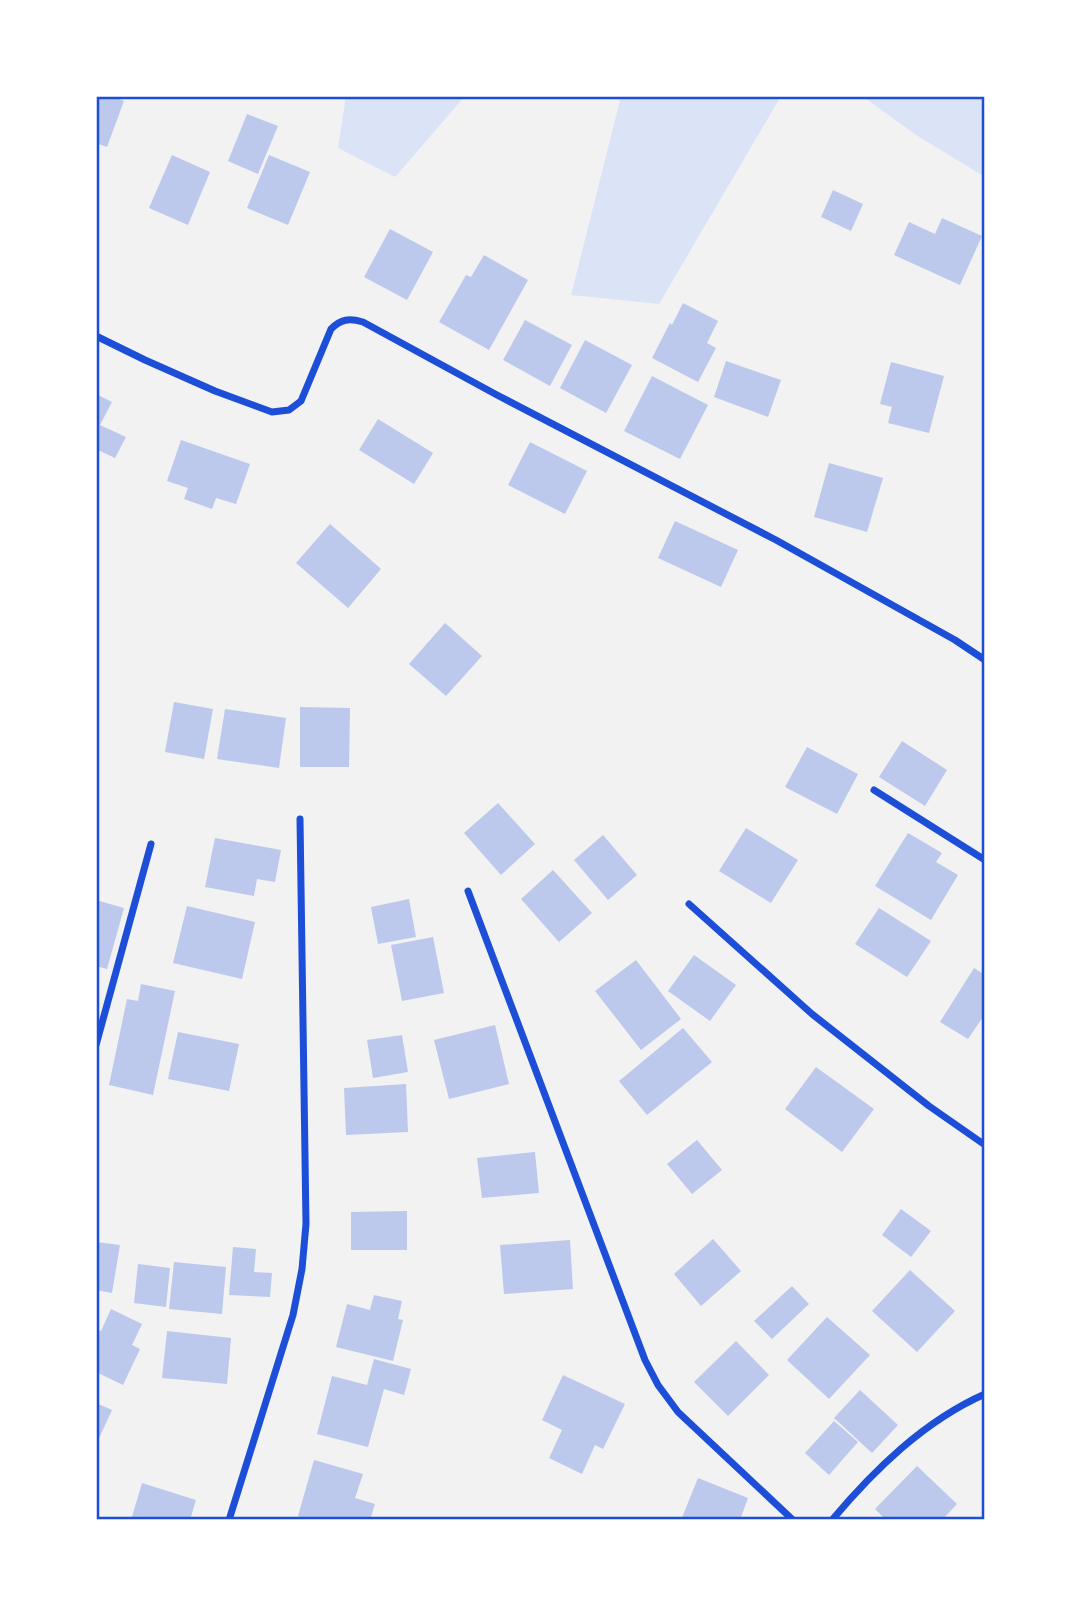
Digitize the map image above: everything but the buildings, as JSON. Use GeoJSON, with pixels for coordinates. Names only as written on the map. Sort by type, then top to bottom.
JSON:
{"type":"FeatureCollection","features":[{"type":"Feature","properties":{"kind":"street"},"geometry":{"type":"LineString","coordinates":[[96,336],[215,391],[272,412],[289,410],[301,401],[331,329],[345,319],[363,322],[776,540],[955,640],[985,660]]}},
{"type":"Feature","properties":{"kind":"street"},"geometry":{"type":"LineString","coordinates":[[874,789],[985,860]]}},
{"type":"Feature","properties":{"kind":"street"},"geometry":{"type":"LineString","coordinates":[[229,1520],[293,1315],[302,1269],[306,1224],[300,819]]}},
{"type":"Feature","properties":{"kind":"street"},"geometry":{"type":"LineString","coordinates":[[96,1045],[151,844]]}},
{"type":"Feature","properties":{"kind":"street"},"geometry":{"type":"LineString","coordinates":[[468,891],[645,1360],[658,1385],[678,1412],[793,1520]]}},
{"type":"Feature","properties":{"kind":"street"},"geometry":{"type":"LineString","coordinates":[[689,904],[812,1014],[929,1106],[985,1145]]}},
{"type":"Feature","properties":{"kind":"street"},"geometry":{"type":"LineString","coordinates":[[832,1520],[859,1487],[913,1438],[970,1400],[985,1394]]}},
{"type":"Feature","properties":{"kind":"shaded area"},"geometry":{"type":"Polygon","coordinates":[[[346,96],[465,96],[395,177],[338,148],[346,96]]]}},
{"type":"Feature","properties":{"kind":"shaded area"},"geometry":{"type":"Polygon","coordinates":[[[621,96],[781,96],[659,304],[571,295],[621,96]]]}},
{"type":"Feature","properties":{"kind":"shaded area"},"geometry":{"type":"Polygon","coordinates":[[[862,96],[985,96],[985,177],[916,135],[862,96]]]}}]}
